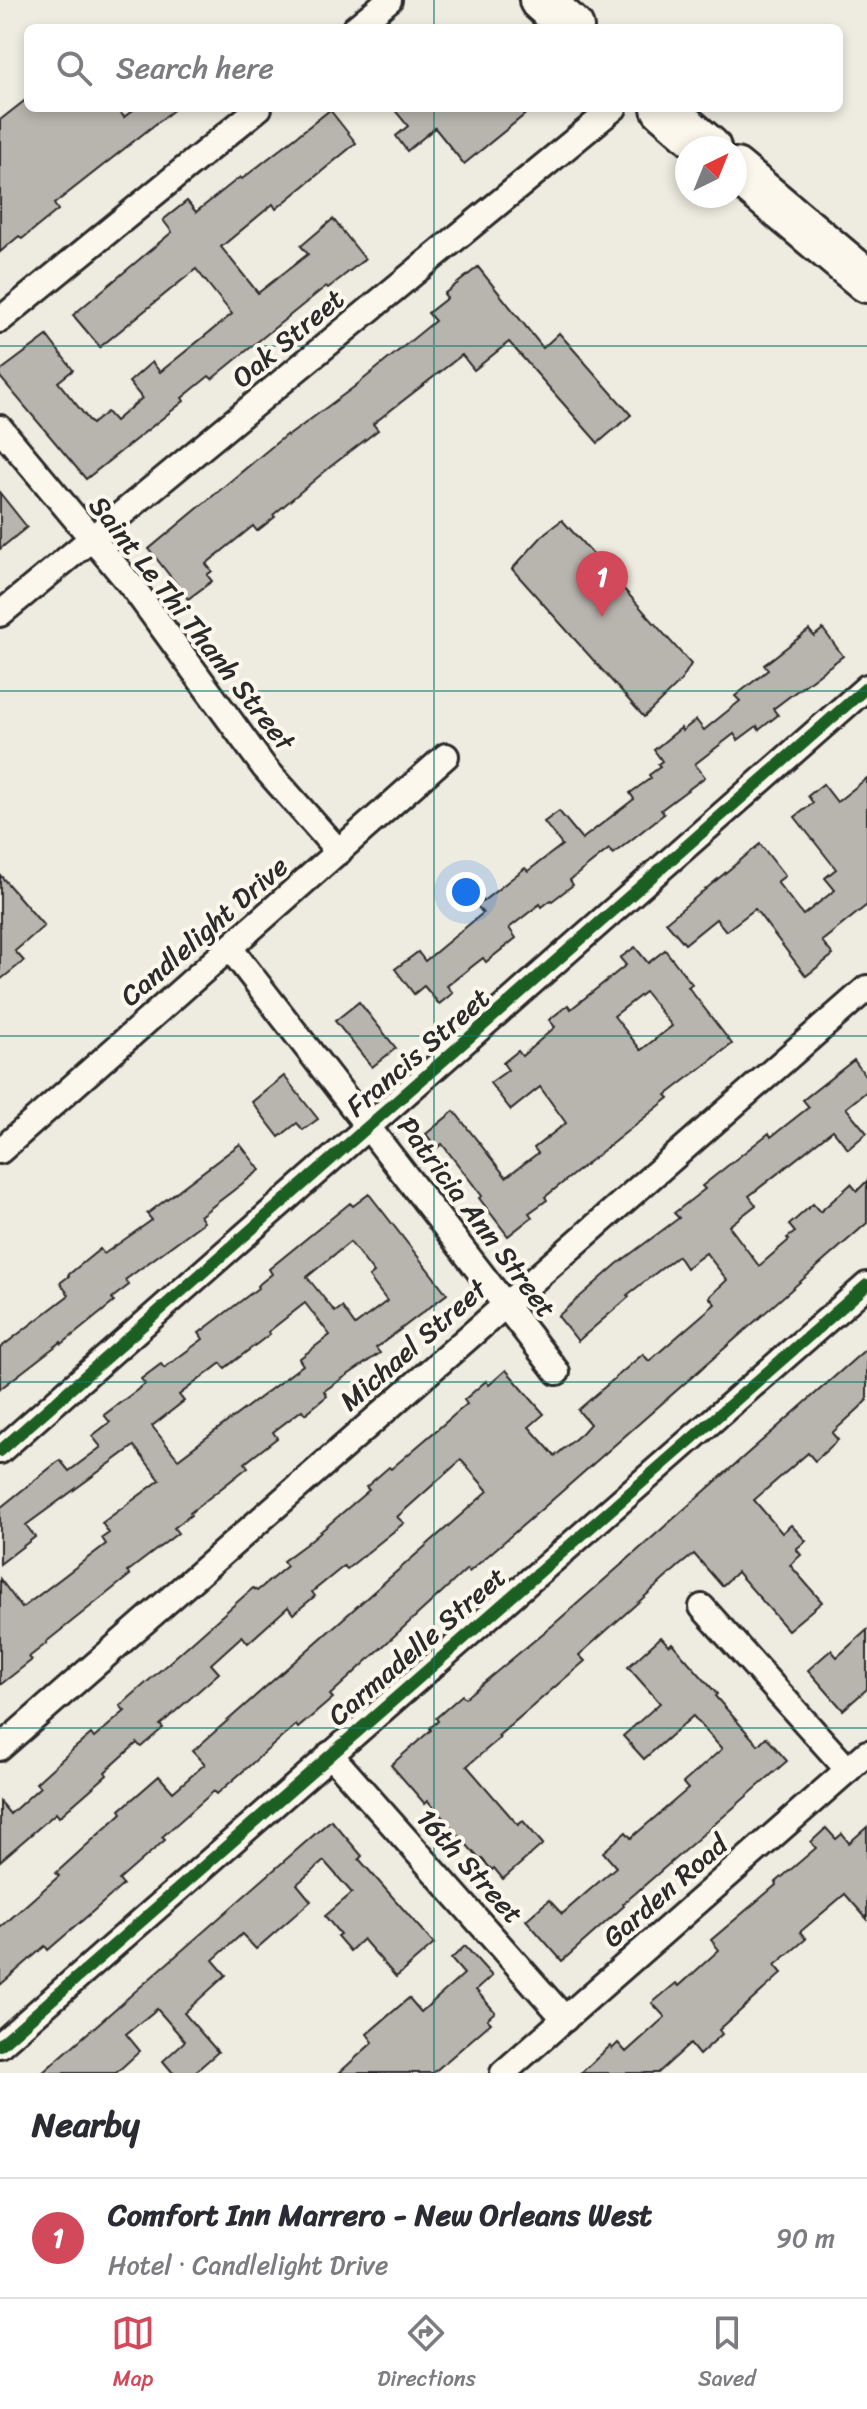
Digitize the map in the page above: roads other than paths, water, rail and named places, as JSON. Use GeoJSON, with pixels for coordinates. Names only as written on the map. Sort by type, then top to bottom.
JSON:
{"type":"FeatureCollection","features":[{"type":"Feature","properties":{"kind":"highway"},"geometry":{"type":"LineString","coordinates":[[541,0],[568,24]]}},
{"type":"Feature","properties":{"kind":"highway"},"geometry":{"type":"LineString","coordinates":[[668,112],[695,136]]}},
{"type":"Feature","properties":{"kind":"highway"},"geometry":{"type":"LineString","coordinates":[[747,180],[867,281]]}},
{"type":"Feature","properties":{"kind":"street"},"geometry":{"type":"LineString","coordinates":[[360,24],[389,0]]}},
{"type":"Feature","properties":{"kind":"street"},"geometry":{"type":"LineString","coordinates":[[0,320],[254,112]]}},
{"type":"Feature","properties":{"kind":"street","name":"Oak Street"},"geometry":{"type":"LineString","coordinates":[[0,614],[609,112]]}},
{"type":"Feature","properties":{"kind":"street","name":"Saint Le Thi Thanh Street"},"geometry":{"type":"LineString","coordinates":[[0,428],[135,590],[264,767],[339,852]]}},
{"type":"Feature","properties":{"kind":"street","name":"Francis Street"},"geometry":{"type":"LineString","coordinates":[[0,1451],[867,687]]}},
{"type":"Feature","properties":{"kind":"street","name":"Candlelight Drive"},"geometry":{"type":"LineString","coordinates":[[0,1151],[446,756]]}},
{"type":"Feature","properties":{"kind":"street","name":"Patricia Ann Street"},"geometry":{"type":"LineString","coordinates":[[230,948],[557,1372]]}},
{"type":"Feature","properties":{"kind":"street","name":"Michael Street"},"geometry":{"type":"LineString","coordinates":[[0,1748],[867,988]]}},
{"type":"Feature","properties":{"kind":"street","name":"Carmadelle Street"},"geometry":{"type":"LineString","coordinates":[[0,2045],[867,1285]]}},
{"type":"Feature","properties":{"kind":"street"},"geometry":{"type":"LineString","coordinates":[[702,1607],[848,1770]]}},
{"type":"Feature","properties":{"kind":"street","name":"Garden Road"},"geometry":{"type":"LineString","coordinates":[[503,2073],[867,1753]]}},
{"type":"Feature","properties":{"kind":"street","name":"16th Street"},"geometry":{"type":"LineString","coordinates":[[330,1754],[565,2019]]}},
{"type":"Feature","properties":{"kind":"place","name":"Comfort Inn Marrero - New Orleans West"},"geometry":{"type":"Point","coordinates":[602,617]}}]}
